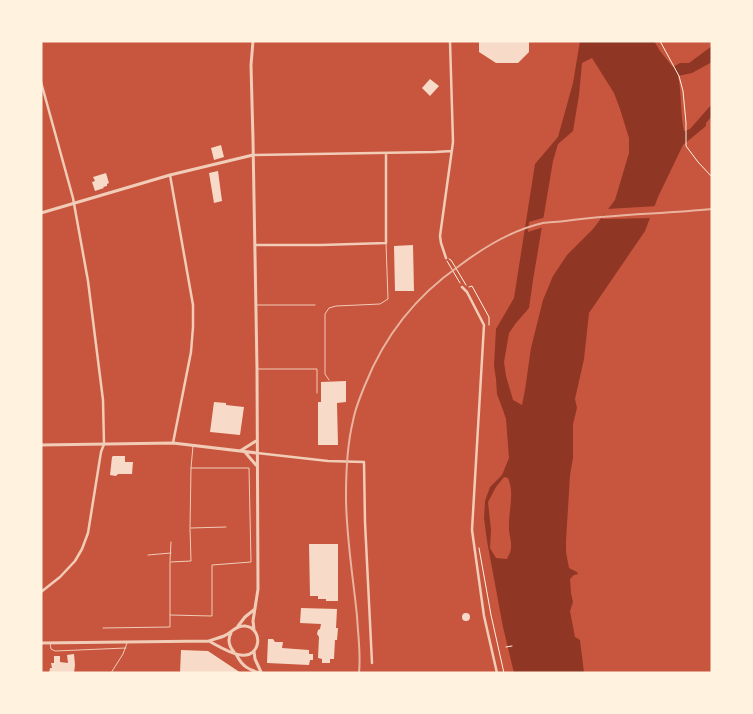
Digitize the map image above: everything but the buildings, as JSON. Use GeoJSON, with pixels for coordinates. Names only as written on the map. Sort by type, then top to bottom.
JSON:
{"type":"FeatureCollection","features":[{"type":"Feature","properties":{"kind":"street"},"geometry":{"type":"LineString","coordinates":[[252,41],[258,589],[253,621],[254,630],[258,637],[254,651],[255,659],[261,673]]}},
{"type":"Feature","properties":{"kind":"street"},"geometry":{"type":"LineString","coordinates":[[446,258],[440,236],[452,151],[450,41]]}},
{"type":"Feature","properties":{"kind":"street"},"geometry":{"type":"LineString","coordinates":[[41,82],[74,204],[88,281],[103,400],[104,444],[101,452],[88,533],[82,548],[75,561],[60,577],[41,592]]}},
{"type":"Feature","properties":{"kind":"street"},"geometry":{"type":"LineString","coordinates":[[41,213],[170,175],[253,155],[452,151]]}},
{"type":"Feature","properties":{"kind":"street"},"geometry":{"type":"LineString","coordinates":[[255,245],[386,243],[386,153]]}},
{"type":"Feature","properties":{"kind":"street"},"geometry":{"type":"LineString","coordinates":[[170,175],[193,312],[191,352],[173,443]]}},
{"type":"Feature","properties":{"kind":"street"},"geometry":{"type":"LineString","coordinates":[[462,288],[467,292],[484,325],[472,530],[484,616],[497,673]]}},
{"type":"Feature","properties":{"kind":"street"},"geometry":{"type":"LineString","coordinates":[[239,451],[256,441]]}},
{"type":"Feature","properties":{"kind":"street"},"geometry":{"type":"LineString","coordinates":[[41,445],[173,443],[257,453],[364,462],[372,663]]}},
{"type":"Feature","properties":{"kind":"street"},"geometry":{"type":"LineString","coordinates":[[244,451],[257,466]]}},
{"type":"Feature","properties":{"kind":"street"},"geometry":{"type":"LineString","coordinates":[[41,642],[209,641],[238,627],[255,608]]}},
{"type":"Feature","properties":{"kind":"street"},"geometry":{"type":"LineString","coordinates":[[238,627],[246,626],[254,630]]}},
{"type":"Feature","properties":{"kind":"street"},"geometry":{"type":"LineString","coordinates":[[231,632],[228,641],[241,662],[253,671],[261,673]]}},
{"type":"Feature","properties":{"kind":"street"},"geometry":{"type":"LineString","coordinates":[[209,641],[245,656],[254,651]]}},
{"type":"Feature","properties":{"kind":"lane"},"geometry":{"type":"LineString","coordinates":[[330,380],[325,374],[325,314],[329,308],[336,306],[380,304],[388,299],[386,243]]}},
{"type":"Feature","properties":{"kind":"lane"},"geometry":{"type":"LineString","coordinates":[[256,305],[315,305]]}},
{"type":"Feature","properties":{"kind":"lane"},"geometry":{"type":"LineString","coordinates":[[257,369],[317,369],[317,393]]}},
{"type":"Feature","properties":{"kind":"lane"},"geometry":{"type":"LineString","coordinates":[[170,562],[191,561],[191,468],[194,446]]}},
{"type":"Feature","properties":{"kind":"lane"},"geometry":{"type":"LineString","coordinates":[[170,616],[212,616],[212,564],[250,562],[249,468],[191,468]]}},
{"type":"Feature","properties":{"kind":"lane"},"geometry":{"type":"LineString","coordinates":[[190,528],[226,527]]}},
{"type":"Feature","properties":{"kind":"lane"},"geometry":{"type":"LineString","coordinates":[[102,628],[170,627],[171,542]]}},
{"type":"Feature","properties":{"kind":"lane"},"geometry":{"type":"LineString","coordinates":[[148,555],[171,553]]}},
{"type":"Feature","properties":{"kind":"lane"},"geometry":{"type":"LineString","coordinates":[[50,642],[51,649],[55,651],[126,648]]}},
{"type":"Feature","properties":{"kind":"lane"},"geometry":{"type":"LineString","coordinates":[[111,673],[126,648],[127,642]]}},
{"type":"Feature","properties":{"kind":"path"},"geometry":{"type":"LineString","coordinates":[[660,41],[679,76],[683,91],[686,146],[712,177]]}},
{"type":"Feature","properties":{"kind":"path"},"geometry":{"type":"LineString","coordinates":[[446,258],[451,260],[468,287],[472,286]]}},
{"type":"Feature","properties":{"kind":"path"},"geometry":{"type":"LineString","coordinates":[[446,258],[462,288]]}},
{"type":"Feature","properties":{"kind":"path"},"geometry":{"type":"LineString","coordinates":[[484,577],[504,673]]}},
{"type":"Feature","properties":{"kind":"path"},"geometry":{"type":"LineString","coordinates":[[506,647],[512,646]]}},
{"type":"Feature","properties":{"kind":"shaded area"},"geometry":{"type":"Polygon","coordinates":[[[580,41],[654,41],[673,67],[680,63],[689,63],[712,46],[712,62],[692,73],[678,76],[684,131],[690,129],[712,104],[712,116],[706,123],[706,126],[683,145],[658,197],[645,231],[589,313],[584,359],[575,399],[577,408],[573,424],[573,458],[570,475],[566,541],[569,568],[578,574],[570,579],[573,602],[570,611],[575,637],[580,640],[584,673],[514,673],[503,627],[484,518],[485,501],[490,487],[502,475],[509,458],[506,419],[497,394],[494,366],[496,329],[514,298],[535,164],[558,137],[573,83],[580,41]],[[592,58],[582,63],[573,131],[558,144],[553,161],[529,308],[509,333],[504,362],[506,376],[513,400],[522,405],[531,348],[543,300],[553,276],[567,255],[593,229],[615,200],[629,153],[629,138],[614,93],[592,58]],[[504,477],[488,502],[491,530],[490,548],[496,558],[507,559],[511,551],[509,523],[511,490],[508,478],[504,477]]]}},
{"type":"Feature","properties":{"kind":"pier"},"geometry":{"type":"Polygon","coordinates":[[[657,206],[653,218],[602,219],[607,209],[657,206]]]}},
{"type":"Feature","properties":{"kind":"pier"},"geometry":{"type":"Polygon","coordinates":[[[546,217],[544,227],[528,232],[529,222],[546,217]]]}},
{"type":"Feature","properties":{"kind":"railway"},"geometry":{"type":"LineString","coordinates":[[359,673],[360,652],[346,511],[348,449],[355,412],[365,385],[382,350],[403,319],[415,304],[443,278],[488,246],[520,230],[562,221],[712,209]]}}]}
